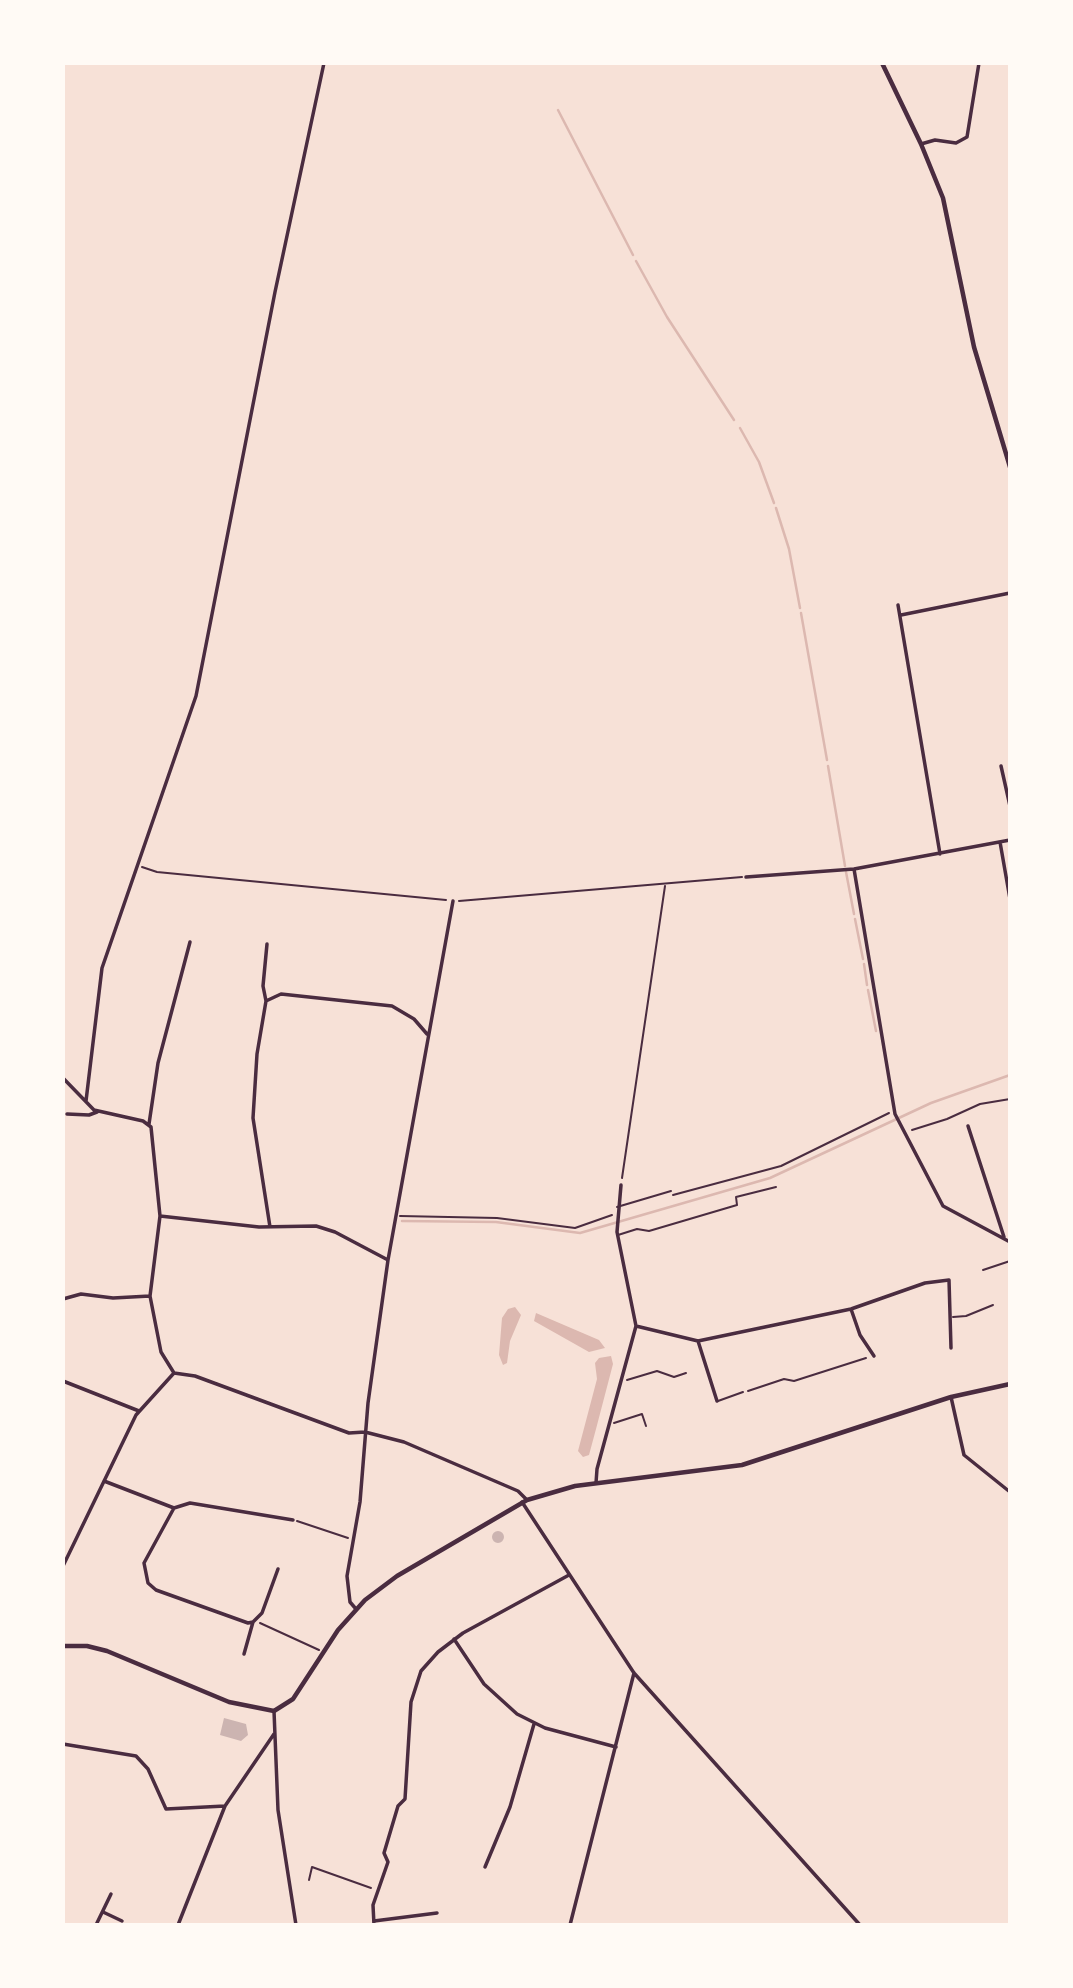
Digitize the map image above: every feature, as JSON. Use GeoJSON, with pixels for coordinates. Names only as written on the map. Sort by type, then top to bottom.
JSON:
{"type":"FeatureCollection","features":[{"type":"Feature","properties":{"kind":"street"},"geometry":{"type":"LineString","coordinates":[[86,1101],[102,968],[197,696],[278,278],[324,63]]}},
{"type":"Feature","properties":{"kind":"street"},"geometry":{"type":"LineString","coordinates":[[882,63],[921,144],[948,215],[974,347],[1010,467]]}},
{"type":"Feature","properties":{"kind":"street"},"geometry":{"type":"LineString","coordinates":[[921,144],[935,140],[956,143],[967,137],[979,63]]}},
{"type":"Feature","properties":{"kind":"street"},"geometry":{"type":"LineString","coordinates":[[901,615],[1010,593]]}},
{"type":"Feature","properties":{"kind":"street"},"geometry":{"type":"LineString","coordinates":[[898,605],[940,853]]}},
{"type":"Feature","properties":{"kind":"street"},"geometry":{"type":"LineString","coordinates":[[1001,766],[1010,806]]}},
{"type":"Feature","properties":{"kind":"street"},"geometry":{"type":"LineString","coordinates":[[746,877],[853,869],[1010,840]]}},
{"type":"Feature","properties":{"kind":"street"},"geometry":{"type":"LineString","coordinates":[[1000,842],[1010,899]]}},
{"type":"Feature","properties":{"kind":"street"},"geometry":{"type":"LineString","coordinates":[[853,869],[895,1112],[943,1206],[1010,1242]]}},
{"type":"Feature","properties":{"kind":"street"},"geometry":{"type":"LineString","coordinates":[[356,1609],[350,1602],[347,1576],[359,1502],[365,1432],[388,1260],[453,901]]}},
{"type":"Feature","properties":{"kind":"street"},"geometry":{"type":"LineString","coordinates":[[190,942],[158,1063],[149,1124],[160,1216],[150,1296],[165,1363],[174,1373],[195,1376],[349,1433],[365,1432],[419,1448],[518,1491],[569,1575],[634,1673],[860,1925]]}},
{"type":"Feature","properties":{"kind":"street"},"geometry":{"type":"LineString","coordinates":[[266,1001],[263,999],[263,986],[267,944]]}},
{"type":"Feature","properties":{"kind":"street"},"geometry":{"type":"LineString","coordinates":[[270,1227],[253,1118],[263,1007],[266,1001],[281,994],[392,1006],[414,1019],[428,1036]]}},
{"type":"Feature","properties":{"kind":"street"},"geometry":{"type":"LineString","coordinates":[[63,1077],[97,1112],[149,1124]]}},
{"type":"Feature","properties":{"kind":"street"},"geometry":{"type":"LineString","coordinates":[[67,1114],[89,1115],[97,1112]]}},
{"type":"Feature","properties":{"kind":"street"},"geometry":{"type":"LineString","coordinates":[[968,1126],[1004,1237]]}},
{"type":"Feature","properties":{"kind":"street"},"geometry":{"type":"LineString","coordinates":[[596,1483],[597,1469],[623,1382],[636,1326],[617,1234],[621,1185]]}},
{"type":"Feature","properties":{"kind":"street"},"geometry":{"type":"LineString","coordinates":[[160,1216],[270,1227],[327,1228],[388,1260]]}},
{"type":"Feature","properties":{"kind":"street"},"geometry":{"type":"LineString","coordinates":[[636,1326],[698,1341],[851,1308],[925,1283],[948,1280],[951,1348]]}},
{"type":"Feature","properties":{"kind":"street"},"geometry":{"type":"LineString","coordinates":[[63,1299],[81,1294],[150,1296]]}},
{"type":"Feature","properties":{"kind":"street"},"geometry":{"type":"LineString","coordinates":[[851,1308],[860,1335],[874,1356]]}},
{"type":"Feature","properties":{"kind":"street"},"geometry":{"type":"LineString","coordinates":[[698,1341],[717,1401]]}},
{"type":"Feature","properties":{"kind":"street"},"geometry":{"type":"LineString","coordinates":[[63,1566],[139,1411],[174,1373]]}},
{"type":"Feature","properties":{"kind":"street"},"geometry":{"type":"LineString","coordinates":[[63,1381],[139,1411]]}},
{"type":"Feature","properties":{"kind":"street"},"geometry":{"type":"LineString","coordinates":[[63,1646],[87,1646],[107,1651],[220,1699],[274,1711],[293,1699],[323,1652],[356,1609],[397,1576],[524,1501],[554,1491],[596,1483],[742,1465],[951,1397],[1010,1384]]}},
{"type":"Feature","properties":{"kind":"street"},"geometry":{"type":"LineString","coordinates":[[951,1397],[964,1455],[1010,1492]]}},
{"type":"Feature","properties":{"kind":"street"},"geometry":{"type":"LineString","coordinates":[[104,1481],[174,1508],[190,1503],[293,1520]]}},
{"type":"Feature","properties":{"kind":"street"},"geometry":{"type":"LineString","coordinates":[[174,1508],[144,1563],[148,1583],[156,1590],[253,1622]]}},
{"type":"Feature","properties":{"kind":"street"},"geometry":{"type":"LineString","coordinates":[[244,1654],[253,1622],[262,1613],[278,1569]]}},
{"type":"Feature","properties":{"kind":"street"},"geometry":{"type":"LineString","coordinates":[[437,1913],[374,1923],[373,1905],[388,1862],[384,1853],[398,1806],[405,1799],[410,1708],[415,1685],[425,1666],[454,1639],[491,1615],[569,1575]]}},
{"type":"Feature","properties":{"kind":"street"},"geometry":{"type":"LineString","coordinates":[[454,1639],[492,1694],[534,1724],[616,1747]]}},
{"type":"Feature","properties":{"kind":"street"},"geometry":{"type":"LineString","coordinates":[[570,1925],[634,1673]]}},
{"type":"Feature","properties":{"kind":"street"},"geometry":{"type":"LineString","coordinates":[[274,1711],[278,1810],[296,1925]]}},
{"type":"Feature","properties":{"kind":"street"},"geometry":{"type":"LineString","coordinates":[[485,1867],[510,1807],[534,1724]]}},
{"type":"Feature","properties":{"kind":"street"},"geometry":{"type":"LineString","coordinates":[[178,1925],[225,1805],[274,1734]]}},
{"type":"Feature","properties":{"kind":"street"},"geometry":{"type":"LineString","coordinates":[[63,1745],[136,1756],[148,1769],[166,1809],[225,1805]]}},
{"type":"Feature","properties":{"kind":"street"},"geometry":{"type":"LineString","coordinates":[[96,1925],[111,1894]]}},
{"type":"Feature","properties":{"kind":"street"},"geometry":{"type":"LineString","coordinates":[[103,1912],[122,1921]]}},
{"type":"Feature","properties":{"kind":"lane"},"geometry":{"type":"LineString","coordinates":[[617,1234],[637,1229],[649,1231],[737,1205],[736,1197],[776,1187]]}},
{"type":"Feature","properties":{"kind":"lane"},"geometry":{"type":"LineString","coordinates":[[617,1212],[671,1191]]}},
{"type":"Feature","properties":{"kind":"lane"},"geometry":{"type":"LineString","coordinates":[[984,1270],[1010,1261]]}},
{"type":"Feature","properties":{"kind":"lane"},"geometry":{"type":"LineString","coordinates":[[951,1317],[966,1316],[993,1305]]}},
{"type":"Feature","properties":{"kind":"lane"},"geometry":{"type":"LineString","coordinates":[[717,1401],[743,1392]]}},
{"type":"Feature","properties":{"kind":"path"},"geometry":{"type":"LineString","coordinates":[[138,866],[157,872],[453,901],[746,877]]}},
{"type":"Feature","properties":{"kind":"path"},"geometry":{"type":"LineString","coordinates":[[621,1185],[665,885]]}},
{"type":"Feature","properties":{"kind":"path"},"geometry":{"type":"LineString","coordinates":[[904,1132],[929,1126],[980,1104],[1010,1099]]}},
{"type":"Feature","properties":{"kind":"path"},"geometry":{"type":"LineString","coordinates":[[671,1191],[674,1195],[680,1195],[789,1162],[895,1112]]}},
{"type":"Feature","properties":{"kind":"path"},"geometry":{"type":"LineString","coordinates":[[396,1216],[505,1218],[576,1228],[617,1212]]}},
{"type":"Feature","properties":{"kind":"path"},"geometry":{"type":"LineString","coordinates":[[743,1392],[784,1379],[794,1381],[874,1356]]}},
{"type":"Feature","properties":{"kind":"path"},"geometry":{"type":"LineString","coordinates":[[623,1382],[657,1371],[674,1377],[685,1373]]}},
{"type":"Feature","properties":{"kind":"path"},"geometry":{"type":"LineString","coordinates":[[610,1425],[642,1414],[646,1426]]}},
{"type":"Feature","properties":{"kind":"path"},"geometry":{"type":"LineString","coordinates":[[293,1520],[344,1537]]}},
{"type":"Feature","properties":{"kind":"path"},"geometry":{"type":"LineString","coordinates":[[253,1622],[323,1652]]}},
{"type":"Feature","properties":{"kind":"path"},"geometry":{"type":"LineString","coordinates":[[309,1880],[312,1867],[380,1891]]}},
{"type":"Feature","properties":{"kind":"shaded area"},"geometry":{"type":"Polygon","coordinates":[[[515,1307],[521,1315],[510,1341],[507,1363],[503,1365],[499,1355],[502,1318],[508,1309],[515,1307]]]}},
{"type":"Feature","properties":{"kind":"shaded area"},"geometry":{"type":"Polygon","coordinates":[[[536,1313],[599,1340],[605,1348],[589,1352],[534,1321],[536,1313]]]}},
{"type":"Feature","properties":{"kind":"shaded area"},"geometry":{"type":"Polygon","coordinates":[[[611,1356],[613,1364],[589,1455],[583,1457],[578,1451],[597,1379],[595,1363],[599,1358],[611,1356]]]}},
{"type":"Feature","properties":{"kind":"building"},"geometry":{"type":"Polygon","coordinates":[[[498,1531],[504,1537],[498,1543],[492,1537],[498,1531]]]}},
{"type":"Feature","properties":{"kind":"building"},"geometry":{"type":"Polygon","coordinates":[[[224,1718],[246,1724],[248,1735],[241,1741],[220,1735],[224,1718]]]}},
{"type":"Feature","properties":{"kind":"waterway"},"geometry":{"type":"LineString","coordinates":[[558,110],[633,255]]}},
{"type":"Feature","properties":{"kind":"waterway"},"geometry":{"type":"LineString","coordinates":[[636,261],[667,317],[734,420]]}},
{"type":"Feature","properties":{"kind":"waterway"},"geometry":{"type":"LineString","coordinates":[[740,428],[759,462],[774,503]]}},
{"type":"Feature","properties":{"kind":"waterway"},"geometry":{"type":"LineString","coordinates":[[776,508],[789,549],[800,608]]}},
{"type":"Feature","properties":{"kind":"waterway"},"geometry":{"type":"LineString","coordinates":[[801,613],[827,760]]}},
{"type":"Feature","properties":{"kind":"waterway"},"geometry":{"type":"LineString","coordinates":[[828,766],[845,866]]}},
{"type":"Feature","properties":{"kind":"waterway"},"geometry":{"type":"LineString","coordinates":[[846,872],[854,914]]}},
{"type":"Feature","properties":{"kind":"waterway"},"geometry":{"type":"LineString","coordinates":[[855,919],[863,959]]}},
{"type":"Feature","properties":{"kind":"waterway"},"geometry":{"type":"LineString","coordinates":[[864,964],[867,985]]}},
{"type":"Feature","properties":{"kind":"waterway"},"geometry":{"type":"LineString","coordinates":[[868,990],[876,1031]]}},
{"type":"Feature","properties":{"kind":"waterway"},"geometry":{"type":"LineString","coordinates":[[402,1221],[496,1222],[580,1233],[770,1178],[931,1103],[1010,1075]]}}]}
